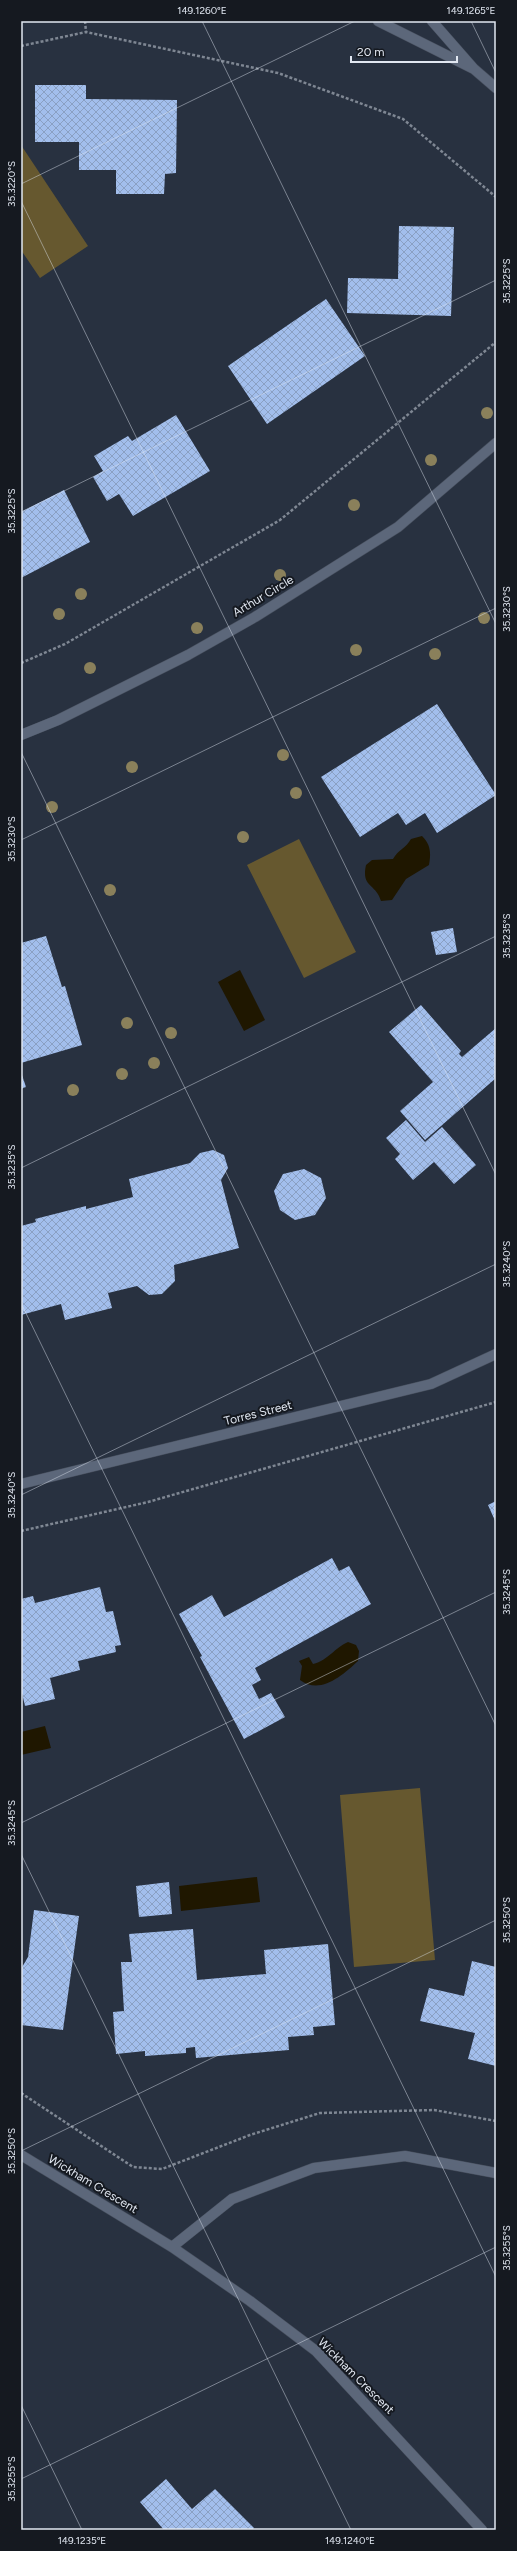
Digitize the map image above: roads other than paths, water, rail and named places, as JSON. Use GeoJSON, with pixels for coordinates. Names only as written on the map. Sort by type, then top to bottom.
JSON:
{"type":"FeatureCollection","features":[{"type":"Feature","properties":{"kind":"street"},"geometry":{"type":"LineString","coordinates":[[378,21],[474,70]]}},
{"type":"Feature","properties":{"kind":"street"},"geometry":{"type":"LineString","coordinates":[[432,21],[474,70],[496,88]]}},
{"type":"Feature","properties":{"kind":"street","name":"Arthur Circle"},"geometry":{"type":"LineString","coordinates":[[21,735],[58,720],[181,658],[255,617],[398,528],[496,443]]}},
{"type":"Feature","properties":{"kind":"street","name":"Torres Street"},"geometry":{"type":"LineString","coordinates":[[21,1484],[431,1384],[496,1354]]}},
{"type":"Feature","properties":{"kind":"street","name":"Wickham Crescent"},"geometry":{"type":"LineString","coordinates":[[21,2155],[172,2247],[250,2301],[316,2351],[482,2530]]}},
{"type":"Feature","properties":{"kind":"street"},"geometry":{"type":"LineString","coordinates":[[172,2247],[232,2199],[314,2168],[405,2156],[496,2173]]}}]}
